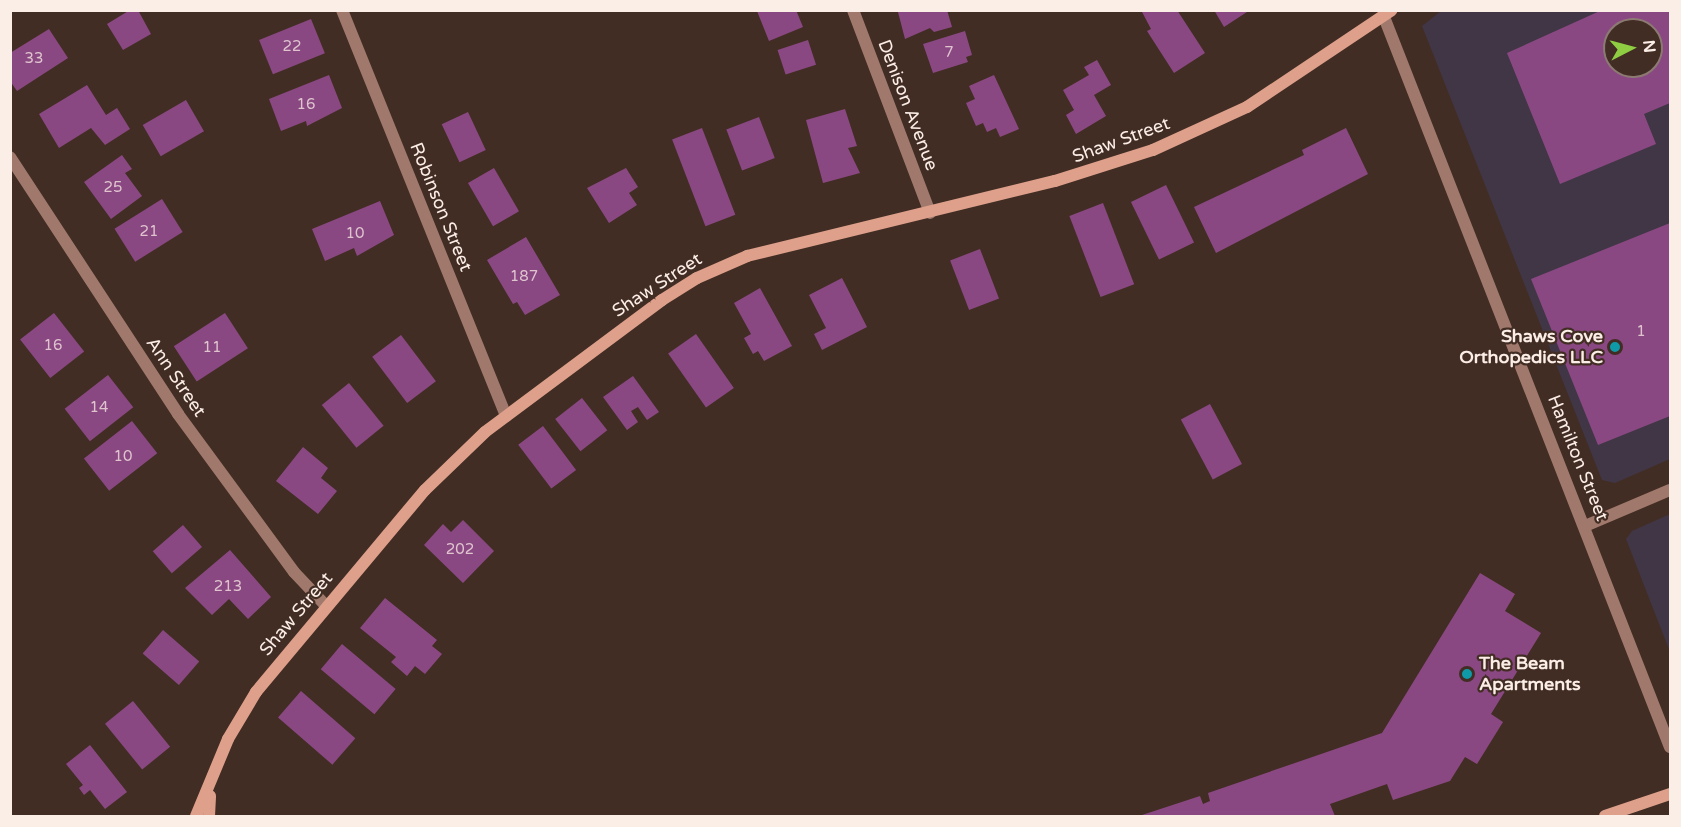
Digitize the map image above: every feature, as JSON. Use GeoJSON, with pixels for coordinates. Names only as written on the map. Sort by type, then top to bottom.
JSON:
{"type":"FeatureCollection","features":[{"type":"Feature","properties":{"kind":"street","name":"Robinson Street"},"geometry":{"type":"LineString","coordinates":[[342,10],[506,416]]}},
{"type":"Feature","properties":{"kind":"street","name":"Denison Avenue"},"geometry":{"type":"LineString","coordinates":[[853,10],[930,213]]}},
{"type":"Feature","properties":{"kind":"street","name":"Shaw Street"},"geometry":{"type":"LineString","coordinates":[[196,816],[210,791],[240,715],[326,606],[444,469],[506,416],[615,334],[705,274],[772,249],[930,213],[1104,167],[1200,130],[1247,107],[1388,14]]}},
{"type":"Feature","properties":{"kind":"street","name":"Hamilton Street"},"geometry":{"type":"LineString","coordinates":[[1388,14],[1671,747]]}},
{"type":"Feature","properties":{"kind":"street","name":"Ann Street"},"geometry":{"type":"LineString","coordinates":[[10,157],[178,414],[294,572],[326,606]]}},
{"type":"Feature","properties":{"kind":"street"},"geometry":{"type":"LineString","coordinates":[[1586,526],[1671,490]]}},
{"type":"Feature","properties":{"kind":"street","name":"Shaw Street"},"geometry":{"type":"LineString","coordinates":[[210,791],[210,816]]}},
{"type":"Feature","properties":{"kind":"street"},"geometry":{"type":"LineString","coordinates":[[1605,816],[1671,794]]}},
{"type":"Feature","properties":{"kind":"shaded area"},"geometry":{"type":"Polygon","coordinates":[[[1441,11],[1670,11],[1670,459],[1615,483],[1602,480],[1422,26],[1441,11]]]}},
{"type":"Feature","properties":{"kind":"shaded area"},"geometry":{"type":"Polygon","coordinates":[[[1670,514],[1670,652],[1626,539],[1632,531],[1670,514]]]}},
{"type":"Feature","properties":{"kind":"building"},"geometry":{"type":"Polygon","coordinates":[[[130,10],[138,10],[151,34],[123,50],[107,24],[130,10]]]}},
{"type":"Feature","properties":{"kind":"building"},"geometry":{"type":"Polygon","coordinates":[[[796,10],[803,27],[769,41],[757,11],[796,10]]]}},
{"type":"Feature","properties":{"kind":"building"},"geometry":{"type":"Polygon","coordinates":[[[947,10],[952,27],[934,32],[930,28],[905,39],[898,12],[947,10]]]}},
{"type":"Feature","properties":{"kind":"building"},"geometry":{"type":"Polygon","coordinates":[[[1141,10],[1177,10],[1205,53],[1174,73],[1147,31],[1151,29],[1141,10]]]}},
{"type":"Feature","properties":{"kind":"building"},"geometry":{"type":"Polygon","coordinates":[[[1214,10],[1250,10],[1224,27],[1214,10]]]}},
{"type":"Feature","properties":{"kind":"building"},"geometry":{"type":"Polygon","coordinates":[[[1602,10],[1670,10],[1670,103],[1644,114],[1656,144],[1560,184],[1507,53],[1602,10]]]}},
{"type":"Feature","properties":{"kind":"building"},"geometry":{"type":"Polygon","coordinates":[[[311,19],[325,53],[273,74],[259,40],[311,19]]]}},
{"type":"Feature","properties":{"kind":"building"},"geometry":{"type":"Polygon","coordinates":[[[49,29],[68,58],[17,91],[10,81],[10,53],[49,29]]]}},
{"type":"Feature","properties":{"kind":"building"},"geometry":{"type":"Polygon","coordinates":[[[965,31],[972,55],[966,57],[968,62],[933,73],[923,44],[965,31]]]}},
{"type":"Feature","properties":{"kind":"building"},"geometry":{"type":"Polygon","coordinates":[[[808,40],[816,65],[786,75],[778,50],[808,40]]]}},
{"type":"Feature","properties":{"kind":"building"},"geometry":{"type":"Polygon","coordinates":[[[1097,60],[1111,85],[1094,95],[1106,116],[1076,134],[1066,115],[1074,110],[1063,90],[1089,75],[1084,67],[1097,60]]]}},
{"type":"Feature","properties":{"kind":"building"},"geometry":{"type":"Polygon","coordinates":[[[329,75],[342,108],[307,126],[306,121],[281,131],[269,99],[329,75]]]}},
{"type":"Feature","properties":{"kind":"building"},"geometry":{"type":"Polygon","coordinates":[[[994,75],[1019,129],[1000,137],[996,128],[987,132],[983,123],[976,126],[966,103],[975,99],[969,86],[994,75]]]}},
{"type":"Feature","properties":{"kind":"building"},"geometry":{"type":"Polygon","coordinates":[[[87,85],[106,115],[117,108],[130,129],[105,145],[91,128],[59,148],[39,114],[87,85]]]}},
{"type":"Feature","properties":{"kind":"building"},"geometry":{"type":"Polygon","coordinates":[[[186,100],[204,131],[161,156],[143,125],[186,100]]]}},
{"type":"Feature","properties":{"kind":"building"},"geometry":{"type":"Polygon","coordinates":[[[845,109],[857,146],[848,148],[860,173],[823,183],[806,120],[845,109]]]}},
{"type":"Feature","properties":{"kind":"building"},"geometry":{"type":"Polygon","coordinates":[[[468,112],[486,150],[459,162],[442,124],[468,112]]]}},
{"type":"Feature","properties":{"kind":"building"},"geometry":{"type":"Polygon","coordinates":[[[759,117],[775,158],[742,171],[726,130],[759,117]]]}},
{"type":"Feature","properties":{"kind":"building"},"geometry":{"type":"Polygon","coordinates":[[[702,128],[735,215],[705,226],[672,139],[702,128]]]}},
{"type":"Feature","properties":{"kind":"building"},"geometry":{"type":"Polygon","coordinates":[[[1346,128],[1368,174],[1216,253],[1194,207],[1304,155],[1302,150],[1346,128]]]}},
{"type":"Feature","properties":{"kind":"building"},"geometry":{"type":"Polygon","coordinates":[[[122,155],[132,169],[125,173],[142,196],[111,219],[84,182],[122,155]]]}},
{"type":"Feature","properties":{"kind":"building"},"geometry":{"type":"Polygon","coordinates":[[[494,168],[519,211],[493,226],[468,183],[494,168]]]}},
{"type":"Feature","properties":{"kind":"building"},"geometry":{"type":"Polygon","coordinates":[[[626,168],[638,187],[629,193],[637,205],[609,223],[587,188],[626,168]]]}},
{"type":"Feature","properties":{"kind":"building"},"geometry":{"type":"Polygon","coordinates":[[[1166,185],[1194,243],[1159,260],[1131,202],[1166,185]]]}},
{"type":"Feature","properties":{"kind":"building"},"geometry":{"type":"Polygon","coordinates":[[[162,199],[183,232],[135,262],[115,229],[162,199]]]}},
{"type":"Feature","properties":{"kind":"building"},"geometry":{"type":"Polygon","coordinates":[[[380,201],[394,235],[357,256],[354,248],[325,261],[312,229],[380,201]]]}},
{"type":"Feature","properties":{"kind":"building"},"geometry":{"type":"Polygon","coordinates":[[[1103,203],[1134,284],[1101,297],[1069,216],[1103,203]]]}},
{"type":"Feature","properties":{"kind":"building","name":"Shaws Cove Orthopedics LLC"},"geometry":{"type":"Polygon","coordinates":[[[1670,223],[1670,416],[1598,445],[1531,279],[1670,223]]]}},
{"type":"Feature","properties":{"kind":"building"},"geometry":{"type":"Polygon","coordinates":[[[526,237],[560,295],[525,315],[517,302],[513,304],[487,260],[526,237]]]}},
{"type":"Feature","properties":{"kind":"building"},"geometry":{"type":"Polygon","coordinates":[[[980,249],[999,298],[969,310],[950,260],[980,249]]]}},
{"type":"Feature","properties":{"kind":"building"},"geometry":{"type":"Polygon","coordinates":[[[842,278],[867,327],[822,350],[814,334],[826,328],[809,295],[842,278]]]}},
{"type":"Feature","properties":{"kind":"building"},"geometry":{"type":"Polygon","coordinates":[[[760,288],[792,346],[764,361],[758,351],[753,354],[744,338],[751,334],[734,303],[760,288]]]}},
{"type":"Feature","properties":{"kind":"building"},"geometry":{"type":"Polygon","coordinates":[[[54,313],[84,352],[50,378],[20,339],[54,313]]]}},
{"type":"Feature","properties":{"kind":"building"},"geometry":{"type":"Polygon","coordinates":[[[225,313],[248,348],[197,381],[174,346],[225,313]]]}},
{"type":"Feature","properties":{"kind":"building"},"geometry":{"type":"Polygon","coordinates":[[[696,334],[734,388],[706,408],[668,354],[696,334]]]}},
{"type":"Feature","properties":{"kind":"building"},"geometry":{"type":"Polygon","coordinates":[[[401,335],[436,381],[407,403],[372,357],[401,335]]]}},
{"type":"Feature","properties":{"kind":"building"},"geometry":{"type":"Polygon","coordinates":[[[108,375],[133,407],[90,441],[65,409],[108,375]]]}},
{"type":"Feature","properties":{"kind":"building"},"geometry":{"type":"Polygon","coordinates":[[[633,376],[659,412],[647,420],[638,407],[631,411],[638,422],[627,430],[603,397],[633,376]]]}},
{"type":"Feature","properties":{"kind":"building"},"geometry":{"type":"Polygon","coordinates":[[[349,383],[384,426],[356,448],[322,405],[349,383]]]}},
{"type":"Feature","properties":{"kind":"building"},"geometry":{"type":"Polygon","coordinates":[[[582,398],[607,430],[580,451],[555,419],[582,398]]]}},
{"type":"Feature","properties":{"kind":"building"},"geometry":{"type":"Polygon","coordinates":[[[1210,404],[1242,464],[1213,480],[1181,419],[1210,404]]]}},
{"type":"Feature","properties":{"kind":"building"},"geometry":{"type":"Polygon","coordinates":[[[132,421],[157,453],[109,491],[84,459],[132,421]]]}},
{"type":"Feature","properties":{"kind":"building"},"geometry":{"type":"Polygon","coordinates":[[[543,426],[576,470],[551,489],[518,445],[543,426]]]}},
{"type":"Feature","properties":{"kind":"building"},"geometry":{"type":"Polygon","coordinates":[[[303,447],[328,468],[321,478],[337,491],[318,514],[276,481],[303,447]]]}},
{"type":"Feature","properties":{"kind":"building"},"geometry":{"type":"Polygon","coordinates":[[[463,520],[494,551],[463,583],[424,545],[443,524],[451,532],[463,520]]]}},
{"type":"Feature","properties":{"kind":"building"},"geometry":{"type":"Polygon","coordinates":[[[183,525],[202,547],[172,573],[153,551],[183,525]]]}},
{"type":"Feature","properties":{"kind":"building"},"geometry":{"type":"Polygon","coordinates":[[[230,550],[271,597],[248,619],[229,599],[212,615],[185,588],[230,550]]]}},
{"type":"Feature","properties":{"kind":"building","name":"The Beam Apartments"},"geometry":{"type":"Polygon","coordinates":[[[1480,573],[1515,594],[1505,611],[1541,633],[1491,714],[1503,722],[1477,764],[1465,757],[1450,781],[1393,800],[1387,784],[1330,804],[1335,816],[1139,816],[1200,796],[1203,804],[1210,801],[1208,793],[1382,733],[1480,573]]]}},
{"type":"Feature","properties":{"kind":"building"},"geometry":{"type":"Polygon","coordinates":[[[385,598],[437,640],[432,646],[442,654],[425,674],[415,666],[407,676],[391,662],[396,657],[360,628],[385,598]]]}},
{"type":"Feature","properties":{"kind":"building"},"geometry":{"type":"Polygon","coordinates":[[[163,630],[199,661],[179,685],[143,653],[163,630]]]}},
{"type":"Feature","properties":{"kind":"building"},"geometry":{"type":"Polygon","coordinates":[[[342,644],[396,689],[374,714],[321,669],[342,644]]]}},
{"type":"Feature","properties":{"kind":"building"},"geometry":{"type":"Polygon","coordinates":[[[301,691],[355,738],[332,765],[278,717],[301,691]]]}},
{"type":"Feature","properties":{"kind":"building"},"geometry":{"type":"Polygon","coordinates":[[[133,701],[170,747],[142,770],[105,724],[133,701]]]}},
{"type":"Feature","properties":{"kind":"building"},"geometry":{"type":"Polygon","coordinates":[[[90,745],[127,792],[105,809],[90,790],[84,795],[79,788],[83,785],[66,764],[90,745]]]}},
{"type":"Feature","properties":{"kind":"place","name":"Shaws Cove Orthopedics LLC"},"geometry":{"type":"Point","coordinates":[1615,347]}},
{"type":"Feature","properties":{"kind":"place","name":"The Beam Apartments"},"geometry":{"type":"Point","coordinates":[1467,674]}}]}
